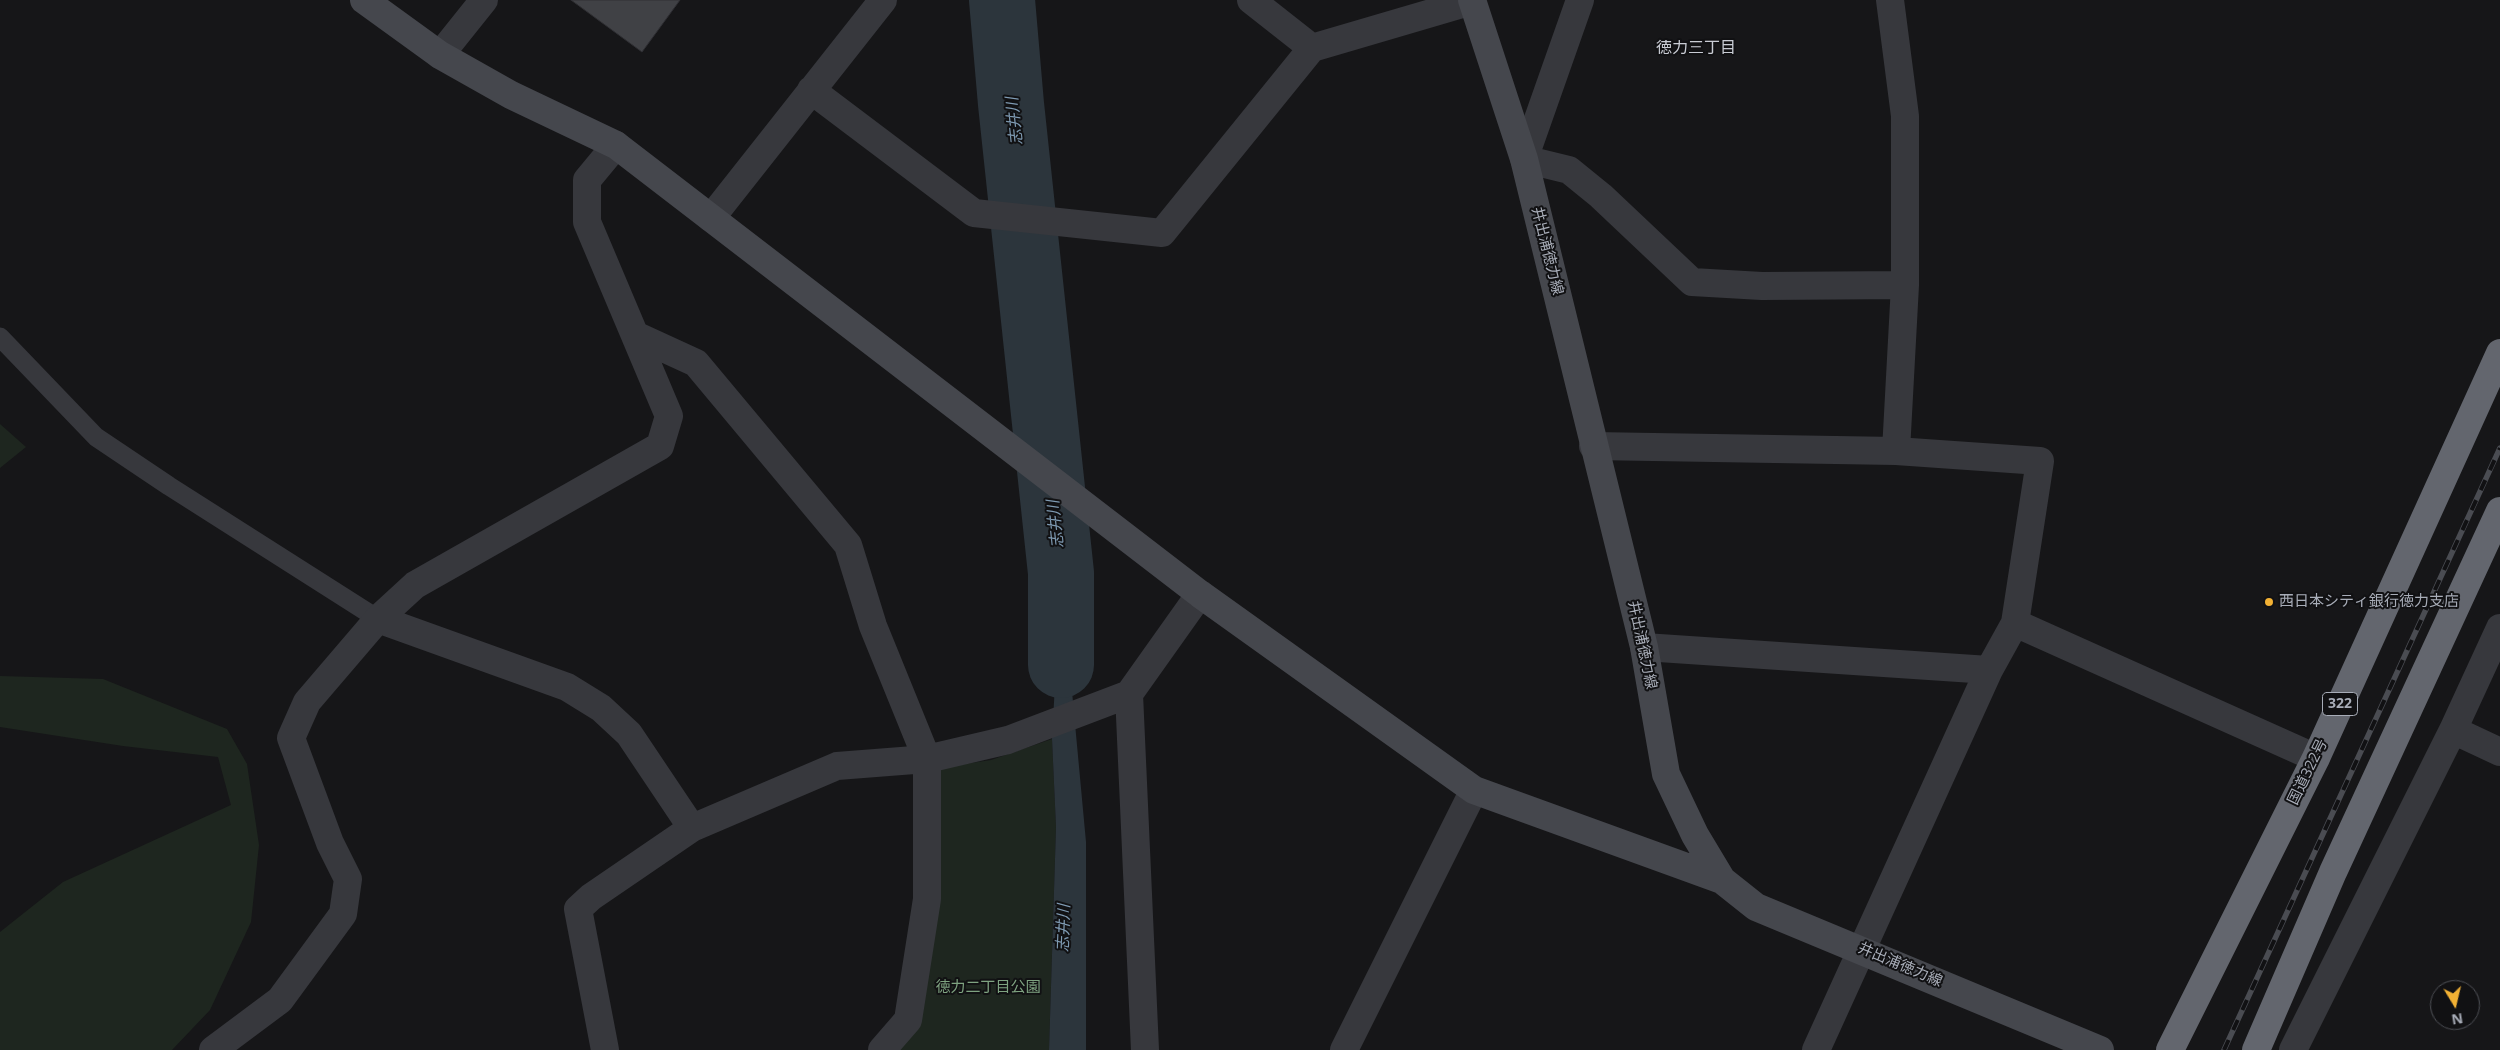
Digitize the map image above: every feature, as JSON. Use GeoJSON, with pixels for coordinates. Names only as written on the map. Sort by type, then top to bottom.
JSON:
{"type":"FeatureCollection","features":[{"type":"Feature","properties":{"kind":"highway","name":"国道322号"},"geometry":{"type":"LineString","coordinates":[[2170,1050],[2316,758],[2500,353]]}},
{"type":"Feature","properties":{"kind":"highway"},"geometry":{"type":"LineString","coordinates":[[2256,1050],[2337,863],[2500,511]]}},
{"type":"Feature","properties":{"kind":"street"},"geometry":{"type":"LineString","coordinates":[[364,0],[440,55],[511,95],[616,145],[1200,594],[1474,790],[1722,880]]}},
{"type":"Feature","properties":{"kind":"street"},"geometry":{"type":"LineString","coordinates":[[440,55],[484,0]]}},
{"type":"Feature","properties":{"kind":"street"},"geometry":{"type":"LineString","coordinates":[[711,218],[883,0]]}},
{"type":"Feature","properties":{"kind":"street"},"geometry":{"type":"LineString","coordinates":[[1251,0],[1312,48]]}},
{"type":"Feature","properties":{"kind":"street"},"geometry":{"type":"LineString","coordinates":[[811,90],[974,213],[1162,233],[1312,48],[1472,0]]}},
{"type":"Feature","properties":{"kind":"street","name":"井出浦徳力線"},"geometry":{"type":"LineString","coordinates":[[1472,0],[1524,159],[1593,446],[1644,647],[1666,774],[1695,835],[1722,880],[1756,907],[1862,949],[2100,1050]]}},
{"type":"Feature","properties":{"kind":"street"},"geometry":{"type":"LineString","coordinates":[[1580,0],[1524,159],[1569,170],[1601,196],[1692,282],[1762,286],[1905,285]]}},
{"type":"Feature","properties":{"kind":"street"},"geometry":{"type":"LineString","coordinates":[[1890,0],[1904,116],[1905,285],[1896,450]]}},
{"type":"Feature","properties":{"kind":"street"},"geometry":{"type":"LineString","coordinates":[[213,1050],[280,1000],[343,914],[348,878],[330,843],[291,738],[306,702],[378,619],[415,584],[660,446],[669,416],[587,222],[587,180],[616,145]]}},
{"type":"Feature","properties":{"kind":"street"},"geometry":{"type":"LineString","coordinates":[[635,335],[696,363],[848,544],[873,626],[927,759],[926,908],[908,1020],[882,1050]]}},
{"type":"Feature","properties":{"kind":"street"},"geometry":{"type":"LineString","coordinates":[[1593,446],[1896,450],[2040,461],[2015,623],[1988,670],[1816,1050]]}},
{"type":"Feature","properties":{"kind":"street"},"geometry":{"type":"LineString","coordinates":[[605,1050],[578,909],[590,897],[692,828],[837,766],[927,759],[1008,740],[1129,694],[1200,594]]}},
{"type":"Feature","properties":{"kind":"street"},"geometry":{"type":"LineString","coordinates":[[378,619],[567,687],[602,708],[630,734],[692,828]]}},
{"type":"Feature","properties":{"kind":"street"},"geometry":{"type":"LineString","coordinates":[[2015,623],[2316,758]]}},
{"type":"Feature","properties":{"kind":"street"},"geometry":{"type":"LineString","coordinates":[[2293,1050],[2453,730],[2500,628]]}},
{"type":"Feature","properties":{"kind":"street"},"geometry":{"type":"LineString","coordinates":[[1644,647],[1988,670]]}},
{"type":"Feature","properties":{"kind":"street"},"geometry":{"type":"LineString","coordinates":[[1129,694],[1145,1050]]}},
{"type":"Feature","properties":{"kind":"street"},"geometry":{"type":"LineString","coordinates":[[2453,730],[2500,752]]}},
{"type":"Feature","properties":{"kind":"street"},"geometry":{"type":"LineString","coordinates":[[1344,1050],[1474,790]]}},
{"type":"Feature","properties":{"kind":"lane"},"geometry":{"type":"LineString","coordinates":[[0,337],[96,437],[169,486],[378,619]]}},
{"type":"Feature","properties":{"kind":"green space"},"geometry":{"type":"Polygon","coordinates":[[[0,424],[26,447],[0,468],[0,424]]]}},
{"type":"Feature","properties":{"kind":"green space"},"geometry":{"type":"Polygon","coordinates":[[[0,676],[103,679],[227,729],[247,764],[259,845],[251,922],[210,1010],[172,1050],[0,1050],[0,932],[63,882],[231,805],[218,757],[123,746],[0,727],[0,676]]]}},
{"type":"Feature","properties":{"kind":"green space","name":"徳力二丁目公園"},"geometry":{"type":"Polygon","coordinates":[[[1052,739],[1056,827],[1049,1050],[899,1050],[938,768],[991,760],[1052,739]]]}},
{"type":"Feature","properties":{"kind":"water"},"geometry":{"type":"Polygon","coordinates":[[[1061,573],[1086,842],[1086,1050],[1049,1050],[1056,827],[1052,739],[1061,573]]]}},
{"type":"Feature","properties":{"kind":"building"},"geometry":{"type":"Polygon","coordinates":[[[571,0],[680,0],[642,52],[571,0]]]}},
{"type":"Feature","properties":{"kind":"waterway","name":"志井川"},"geometry":{"type":"LineString","coordinates":[[1002,0],[1011,104],[1061,573],[1061,665]]}},
{"type":"Feature","properties":{"kind":"railway"},"geometry":{"type":"LineString","coordinates":[[2224,1050],[2500,448]]}},
{"type":"Feature","properties":{"kind":"place","name":"西日本シティ銀行徳力支店"},"geometry":{"type":"Point","coordinates":[2269,602]}},
{"type":"Feature","properties":{"kind":"district","name":"徳力三丁目"},"geometry":{"type":"Point","coordinates":[1696,48]}}]}
